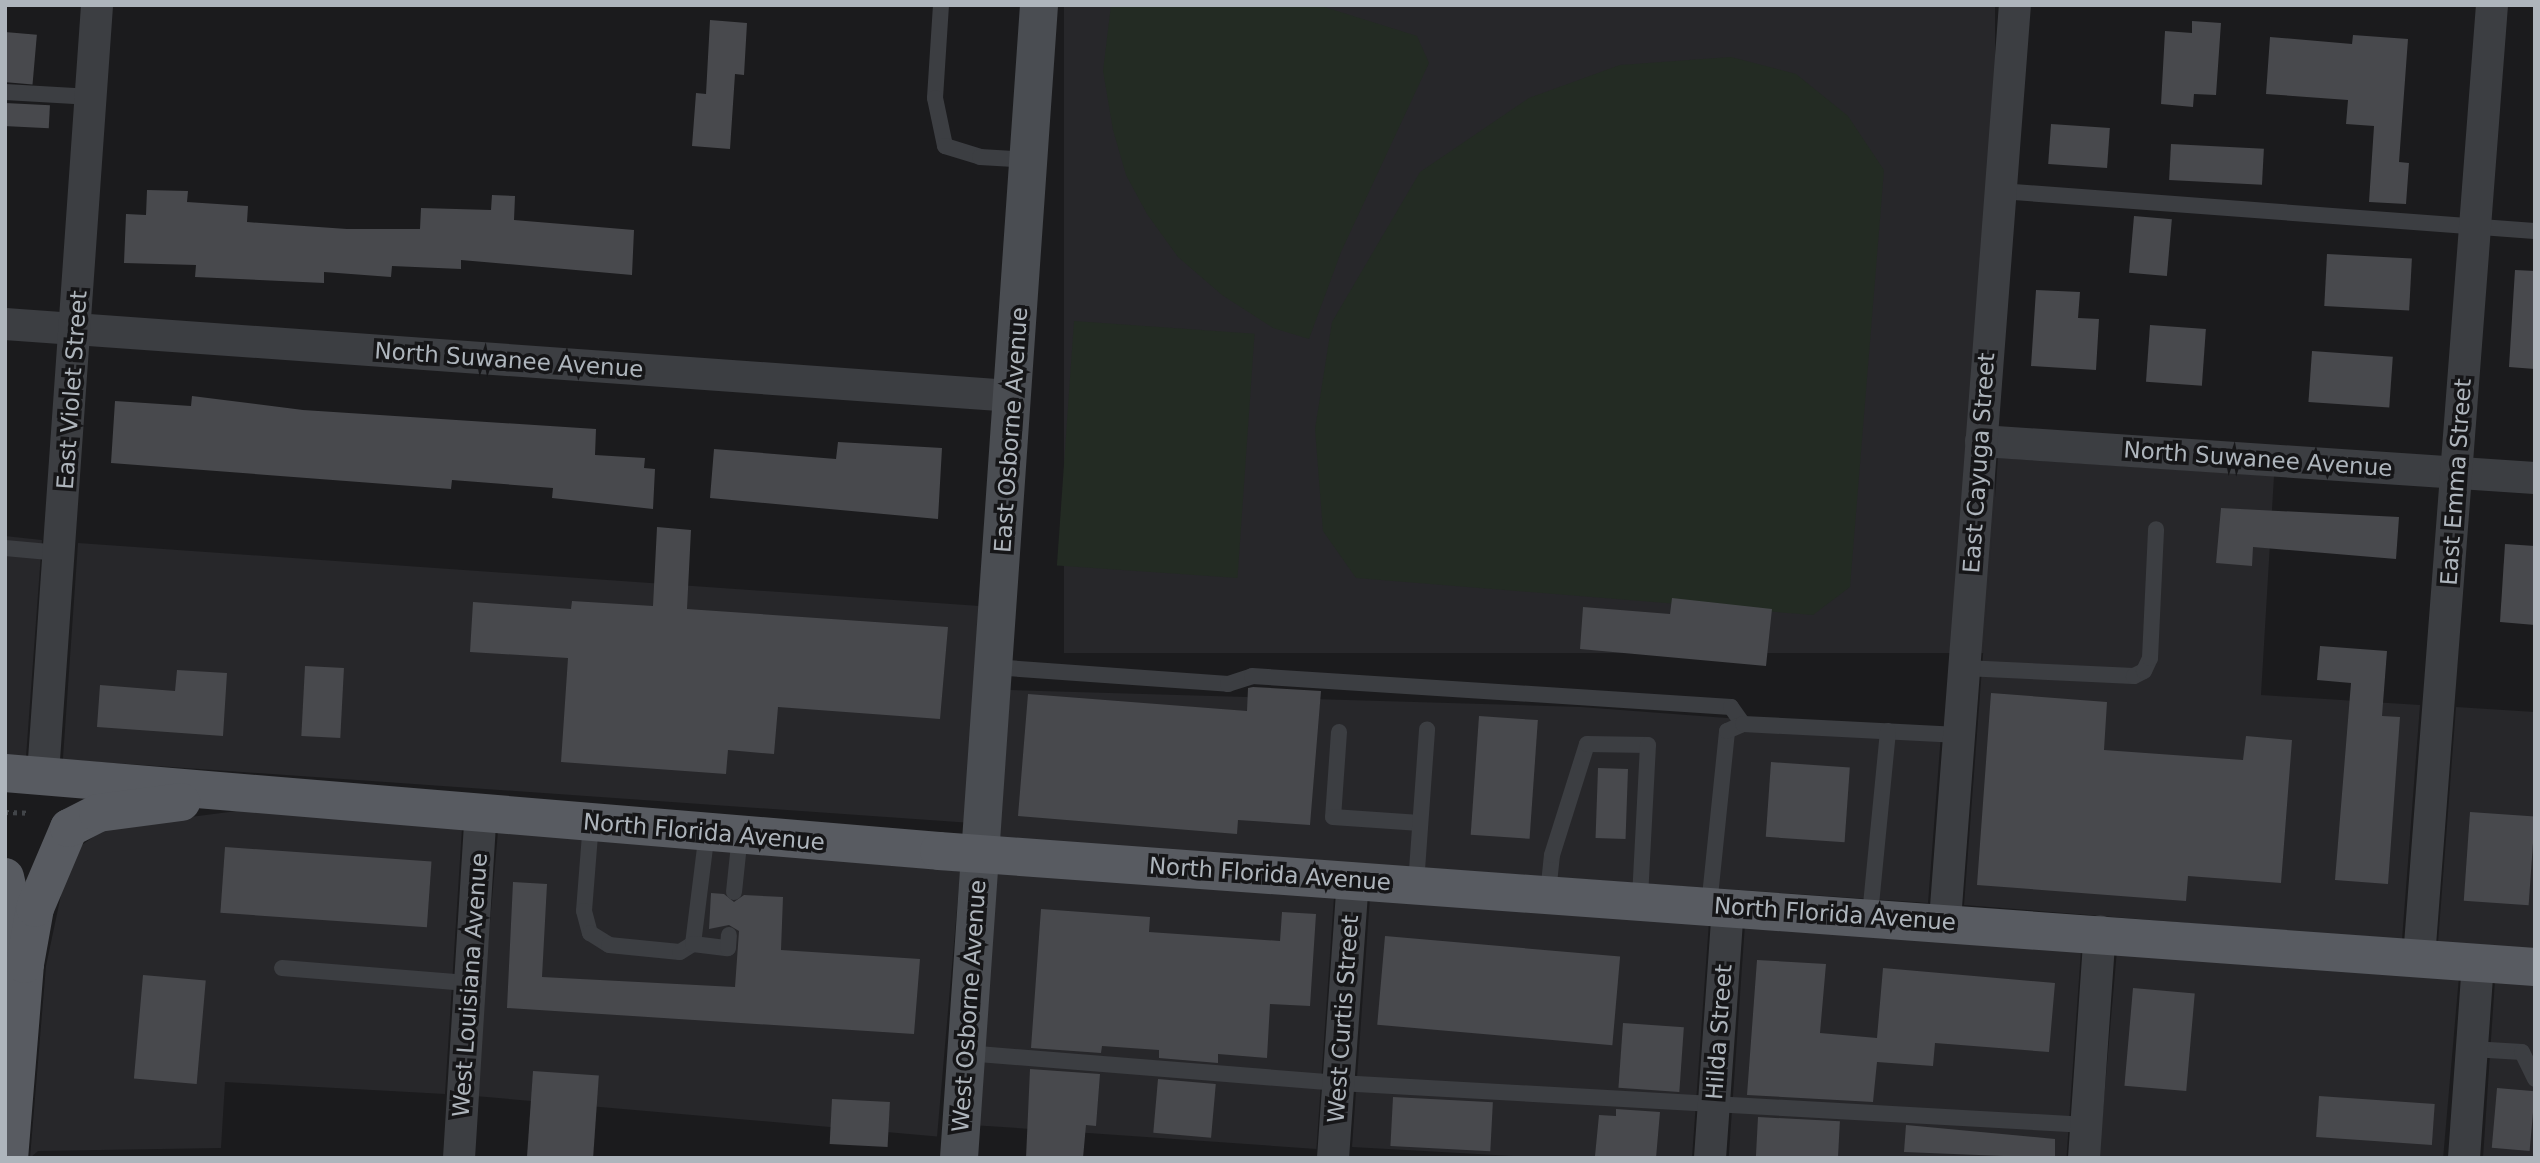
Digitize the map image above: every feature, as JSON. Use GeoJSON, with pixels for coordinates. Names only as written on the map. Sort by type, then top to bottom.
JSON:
{"type":"FeatureCollection","features":[{"type":"Feature","properties":{"kind":"main road","name":"North Florida Avenue"},"geometry":{"type":"LineString","coordinates":[[5,773],[43,774],[980,854],[1945,920],[2535,967]]}},
{"type":"Feature","properties":{"kind":"main road"},"geometry":{"type":"LineString","coordinates":[[9,1158],[25,964],[39,895],[69,828],[99,813],[251,793]]}},
{"type":"Feature","properties":{"kind":"main road"},"geometry":{"type":"LineString","coordinates":[[5,877],[25,964]]}},
{"type":"Feature","properties":{"kind":"street","name":"East Violet Street"},"geometry":{"type":"LineString","coordinates":[[43,774],[97,5]]}},
{"type":"Feature","properties":{"kind":"street","name":"East Osborne Avenue"},"geometry":{"type":"LineString","coordinates":[[980,854],[1039,5]]}},
{"type":"Feature","properties":{"kind":"street","name":"East Cayuga Street"},"geometry":{"type":"LineString","coordinates":[[1945,920],[2015,5]]}},
{"type":"Feature","properties":{"kind":"street","name":"East Emma Street"},"geometry":{"type":"LineString","coordinates":[[2419,958],[2492,5]]}},
{"type":"Feature","properties":{"kind":"street","name":"North Suwanee Avenue"},"geometry":{"type":"LineString","coordinates":[[5,324],[1013,396]]}},
{"type":"Feature","properties":{"kind":"street","name":"North Suwanee Avenue"},"geometry":{"type":"LineString","coordinates":[[1981,441],[2535,478]]}},
{"type":"Feature","properties":{"kind":"street","name":"West Louisiana Avenue"},"geometry":{"type":"LineString","coordinates":[[459,1158],[481,813]]}},
{"type":"Feature","properties":{"kind":"street","name":"West Osborne Avenue"},"geometry":{"type":"LineString","coordinates":[[959,1158],[980,854]]}},
{"type":"Feature","properties":{"kind":"street","name":"West Curtis Street"},"geometry":{"type":"LineString","coordinates":[[1333,1158],[1353,879]]}},
{"type":"Feature","properties":{"kind":"street","name":"Hilda Street"},"geometry":{"type":"LineString","coordinates":[[1710,1158],[1714,1104],[1718,906]]}},
{"type":"Feature","properties":{"kind":"street"},"geometry":{"type":"LineString","coordinates":[[2084,1158],[2100,932]]}},
{"type":"Feature","properties":{"kind":"street"},"geometry":{"type":"LineString","coordinates":[[2464,1158],[2479,963]]}},
{"type":"Feature","properties":{"kind":"lane"},"geometry":{"type":"LineString","coordinates":[[941,5],[935,98],[945,146],[980,157],[1029,160]]}},
{"type":"Feature","properties":{"kind":"lane"},"geometry":{"type":"LineString","coordinates":[[5,92],[92,97]]}},
{"type":"Feature","properties":{"kind":"lane"},"geometry":{"type":"LineString","coordinates":[[2000,191],[2535,231]]}},
{"type":"Feature","properties":{"kind":"lane"},"geometry":{"type":"LineString","coordinates":[[1964,667],[2134,676],[2144,671],[2150,658],[2156,529]]}},
{"type":"Feature","properties":{"kind":"lane"},"geometry":{"type":"LineString","coordinates":[[5,548],[60,553]]}},
{"type":"Feature","properties":{"kind":"lane"},"geometry":{"type":"LineString","coordinates":[[993,667],[1228,684],[1252,676],[1731,707],[1743,724]]}},
{"type":"Feature","properties":{"kind":"lane"},"geometry":{"type":"LineString","coordinates":[[1718,906],[1722,738],[1743,724],[1959,735]]}},
{"type":"Feature","properties":{"kind":"lane"},"geometry":{"type":"LineString","coordinates":[[1416,884],[1427,729]]}},
{"type":"Feature","properties":{"kind":"lane"},"geometry":{"type":"LineString","coordinates":[[1870,915],[1888,731]]}},
{"type":"Feature","properties":{"kind":"lane"},"geometry":{"type":"LineString","coordinates":[[1339,732],[1333,817],[1420,823]]}},
{"type":"Feature","properties":{"kind":"lane"},"geometry":{"type":"LineString","coordinates":[[1548,893],[1552,855],[1587,744],[1648,745],[1640,900]]}},
{"type":"Feature","properties":{"kind":"lane"},"geometry":{"type":"LineString","coordinates":[[591,822],[584,911],[590,933],[609,946],[680,952],[693,944],[728,948],[729,934]]}},
{"type":"Feature","properties":{"kind":"lane"},"geometry":{"type":"LineString","coordinates":[[693,944],[723,833]]}},
{"type":"Feature","properties":{"kind":"lane"},"geometry":{"type":"LineString","coordinates":[[723,833],[734,892]]}},
{"type":"Feature","properties":{"kind":"lane"},"geometry":{"type":"LineString","coordinates":[[282,968],[470,983]]}},
{"type":"Feature","properties":{"kind":"lane"},"geometry":{"type":"LineString","coordinates":[[2472,1049],[2522,1052],[2535,1079]]}},
{"type":"Feature","properties":{"kind":"lane"},"geometry":{"type":"LineString","coordinates":[[966,1053],[1339,1083],[2087,1125]]}},
{"type":"Feature","properties":{"kind":"path"},"geometry":{"type":"LineString","coordinates":[[5,812],[41,813]]}},
{"type":"Feature","properties":{"kind":"shaded area"},"geometry":{"type":"Polygon","coordinates":[[[1064,5],[1995,5],[1995,653],[1064,653],[1064,5]]]}},
{"type":"Feature","properties":{"kind":"shaded area"},"geometry":{"type":"Polygon","coordinates":[[[1111,5],[1318,5],[1417,36],[1429,63],[1341,252],[1309,339],[1273,328],[1222,295],[1178,257],[1147,214],[1126,175],[1113,130],[1103,71],[1111,5]]]}},
{"type":"Feature","properties":{"kind":"shaded area"},"geometry":{"type":"Polygon","coordinates":[[[1731,57],[1796,74],[1848,116],[1884,170],[1850,587],[1813,615],[1356,578],[1323,531],[1315,429],[1332,322],[1420,172],[1529,98],[1620,65],[1731,57]]]}},
{"type":"Feature","properties":{"kind":"shaded area"},"geometry":{"type":"Polygon","coordinates":[[[1074,321],[1255,334],[1237,578],[1057,565],[1074,321]]]}},
{"type":"Feature","properties":{"kind":"shaded area"},"geometry":{"type":"Polygon","coordinates":[[[1998,458],[2274,476],[2261,695],[2420,705],[2402,940],[1964,905],[1998,458]]]}},
{"type":"Feature","properties":{"kind":"shaded area"},"geometry":{"type":"Polygon","coordinates":[[[5,536],[42,540],[26,757],[5,756],[5,536]]]}},
{"type":"Feature","properties":{"kind":"shaded area"},"geometry":{"type":"Polygon","coordinates":[[[78,543],[980,606],[965,823],[63,759],[78,543]]]}},
{"type":"Feature","properties":{"kind":"shaded area"},"geometry":{"type":"Polygon","coordinates":[[[1010,690],[1581,707],[1941,734],[1928,903],[999,839],[1010,690]]]}},
{"type":"Feature","properties":{"kind":"shaded area"},"geometry":{"type":"Polygon","coordinates":[[[2456,707],[2535,712],[2535,950],[2438,943],[2456,707]]]}},
{"type":"Feature","properties":{"kind":"shaded area"},"geometry":{"type":"Polygon","coordinates":[[[252,809],[462,828],[445,1094],[225,1082],[221,1148],[38,1151],[30,1158],[46,966],[65,876],[79,847],[106,828],[252,809]]]}},
{"type":"Feature","properties":{"kind":"shaded area"},"geometry":{"type":"Polygon","coordinates":[[[498,831],[960,871],[937,1136],[475,1096],[498,831]]]}},
{"type":"Feature","properties":{"kind":"shaded area"},"geometry":{"type":"Polygon","coordinates":[[[997,871],[1334,895],[1316,1149],[979,1125],[997,871]]]}},
{"type":"Feature","properties":{"kind":"shaded area"},"geometry":{"type":"Polygon","coordinates":[[[1370,897],[1709,922],[1692,1158],[1547,1158],[1352,1147],[1370,897]]]}},
{"type":"Feature","properties":{"kind":"shaded area"},"geometry":{"type":"Polygon","coordinates":[[[1745,924],[2081,948],[2066,1158],[1729,1158],[1745,924]]]}},
{"type":"Feature","properties":{"kind":"shaded area"},"geometry":{"type":"Polygon","coordinates":[[[2117,950],[2459,980],[2443,1158],[2099,1157],[2117,950]]]}},
{"type":"Feature","properties":{"kind":"shaded area"},"geometry":{"type":"Polygon","coordinates":[[[2495,980],[2535,982],[2535,1158],[2483,1158],[2495,980]]]}},
{"type":"Feature","properties":{"kind":"building"},"geometry":{"type":"Polygon","coordinates":[[[710,20],[747,23],[744,75],[735,74],[730,149],[692,146],[696,93],[706,94],[710,20]]]}},
{"type":"Feature","properties":{"kind":"building"},"geometry":{"type":"Polygon","coordinates":[[[2192,21],[2221,23],[2216,95],[2194,94],[2193,107],[2161,104],[2165,31],[2192,33],[2192,21]]]}},
{"type":"Feature","properties":{"kind":"building"},"geometry":{"type":"Polygon","coordinates":[[[5,32],[37,35],[33,85],[5,82],[5,32]]]}},
{"type":"Feature","properties":{"kind":"building"},"geometry":{"type":"Polygon","coordinates":[[[2353,35],[2408,39],[2399,162],[2409,163],[2406,204],[2369,202],[2374,126],[2346,124],[2348,100],[2266,94],[2270,37],[2352,44],[2353,35]]]}},
{"type":"Feature","properties":{"kind":"building"},"geometry":{"type":"Polygon","coordinates":[[[5,103],[50,105],[49,128],[5,126],[5,103]]]}},
{"type":"Feature","properties":{"kind":"building"},"geometry":{"type":"Polygon","coordinates":[[[2051,124],[2110,128],[2107,168],[2048,164],[2051,124]]]}},
{"type":"Feature","properties":{"kind":"building"},"geometry":{"type":"Polygon","coordinates":[[[2171,144],[2264,149],[2262,185],[2169,180],[2171,144]]]}},
{"type":"Feature","properties":{"kind":"building"},"geometry":{"type":"Polygon","coordinates":[[[147,190],[188,191],[187,202],[248,206],[247,222],[347,229],[420,229],[421,208],[491,210],[492,195],[515,196],[514,220],[634,230],[632,275],[461,260],[461,269],[392,266],[391,277],[324,272],[324,283],[195,277],[196,265],[124,263],[126,214],[146,215],[147,190]]]}},
{"type":"Feature","properties":{"kind":"building"},"geometry":{"type":"Polygon","coordinates":[[[2134,216],[2172,219],[2167,276],[2129,273],[2134,216]]]}},
{"type":"Feature","properties":{"kind":"building"},"geometry":{"type":"Polygon","coordinates":[[[2327,254],[2412,258],[2409,310],[2324,306],[2327,254]]]}},
{"type":"Feature","properties":{"kind":"building"},"geometry":{"type":"Polygon","coordinates":[[[2515,270],[2535,271],[2535,369],[2509,367],[2515,270]]]}},
{"type":"Feature","properties":{"kind":"building"},"geometry":{"type":"Polygon","coordinates":[[[2036,290],[2080,292],[2078,318],[2099,319],[2096,370],[2031,366],[2036,290]]]}},
{"type":"Feature","properties":{"kind":"building"},"geometry":{"type":"Polygon","coordinates":[[[2150,325],[2206,329],[2202,386],[2146,382],[2150,325]]]}},
{"type":"Feature","properties":{"kind":"building"},"geometry":{"type":"Polygon","coordinates":[[[2312,351],[2393,357],[2389,408],[2308,402],[2312,351]]]}},
{"type":"Feature","properties":{"kind":"building"},"geometry":{"type":"Polygon","coordinates":[[[192,396],[303,410],[596,429],[595,455],[645,458],[644,468],[655,469],[653,509],[552,498],[553,488],[452,480],[451,489],[111,463],[115,401],[191,406],[192,396]]]}},
{"type":"Feature","properties":{"kind":"building"},"geometry":{"type":"Polygon","coordinates":[[[838,442],[942,448],[938,519],[710,498],[714,449],[836,459],[838,442]]]}},
{"type":"Feature","properties":{"kind":"building"},"geometry":{"type":"Polygon","coordinates":[[[2221,508],[2399,517],[2396,559],[2253,547],[2252,566],[2216,563],[2221,508]]]}},
{"type":"Feature","properties":{"kind":"building"},"geometry":{"type":"Polygon","coordinates":[[[657,527],[691,530],[687,609],[948,627],[940,719],[778,707],[774,754],[728,750],[726,774],[561,762],[568,658],[470,652],[473,602],[571,609],[572,601],[653,606],[657,527]]]}},
{"type":"Feature","properties":{"kind":"building"},"geometry":{"type":"Polygon","coordinates":[[[2505,544],[2535,546],[2535,625],[2500,622],[2505,544]]]}},
{"type":"Feature","properties":{"kind":"building"},"geometry":{"type":"Polygon","coordinates":[[[1672,598],[1772,609],[1766,666],[1580,649],[1583,607],[1670,614],[1672,598]]]}},
{"type":"Feature","properties":{"kind":"building"},"geometry":{"type":"Polygon","coordinates":[[[2320,646],[2387,651],[2382,716],[2400,717],[2388,884],[2335,880],[2351,683],[2317,680],[2320,646]]]}},
{"type":"Feature","properties":{"kind":"building"},"geometry":{"type":"Polygon","coordinates":[[[305,666],[344,668],[340,738],[301,736],[305,666]]]}},
{"type":"Feature","properties":{"kind":"building"},"geometry":{"type":"Polygon","coordinates":[[[177,670],[227,673],[223,736],[97,727],[100,685],[175,691],[177,670]]]}},
{"type":"Feature","properties":{"kind":"building"},"geometry":{"type":"Polygon","coordinates":[[[1248,688],[1321,691],[1310,825],[1238,820],[1237,834],[1018,816],[1028,694],[1247,711],[1248,688]]]}},
{"type":"Feature","properties":{"kind":"building"},"geometry":{"type":"Polygon","coordinates":[[[1991,693],[2107,702],[2104,750],[2243,760],[2246,736],[2292,740],[2281,883],[2188,876],[2186,901],[1977,885],[1991,693]]]}},
{"type":"Feature","properties":{"kind":"building"},"geometry":{"type":"Polygon","coordinates":[[[1479,716],[1538,720],[1530,839],[1471,835],[1479,716]]]}},
{"type":"Feature","properties":{"kind":"building"},"geometry":{"type":"Polygon","coordinates":[[[1771,762],[1850,768],[1845,842],[1766,837],[1771,762]]]}},
{"type":"Feature","properties":{"kind":"building"},"geometry":{"type":"Polygon","coordinates":[[[1598,768],[1628,769],[1626,839],[1596,838],[1598,768]]]}},
{"type":"Feature","properties":{"kind":"building"},"geometry":{"type":"Polygon","coordinates":[[[2470,812],[2535,817],[2529,905],[2464,901],[2470,812]]]}},
{"type":"Feature","properties":{"kind":"building"},"geometry":{"type":"Polygon","coordinates":[[[225,847],[431,861],[427,927],[220,913],[225,847]]]}},
{"type":"Feature","properties":{"kind":"building"},"geometry":{"type":"Polygon","coordinates":[[[513,882],[547,884],[542,977],[735,987],[739,931],[729,925],[709,929],[711,893],[724,894],[734,902],[744,895],[783,897],[781,950],[920,959],[914,1034],[507,1008],[513,882]]]}},
{"type":"Feature","properties":{"kind":"building"},"geometry":{"type":"Polygon","coordinates":[[[1041,909],[1150,917],[1149,932],[1280,941],[1282,912],[1316,914],[1310,1006],[1270,1004],[1267,1058],[1218,1054],[1218,1063],[1159,1058],[1159,1050],[1102,1046],[1101,1053],[1031,1048],[1041,909]]]}},
{"type":"Feature","properties":{"kind":"building"},"geometry":{"type":"Polygon","coordinates":[[[1385,936],[1620,957],[1612,1045],[1377,1025],[1385,936]]]}},
{"type":"Feature","properties":{"kind":"building"},"geometry":{"type":"Polygon","coordinates":[[[1757,960],[1826,964],[1820,1033],[1877,1038],[1883,968],[2055,983],[2049,1052],[1935,1043],[1933,1066],[1877,1062],[1873,1102],[1747,1095],[1757,960]]]}},
{"type":"Feature","properties":{"kind":"building"},"geometry":{"type":"Polygon","coordinates":[[[143,975],[206,980],[197,1084],[134,1079],[143,975]]]}},
{"type":"Feature","properties":{"kind":"building"},"geometry":{"type":"Polygon","coordinates":[[[2133,988],[2195,993],[2186,1091],[2124,1086],[2133,988]]]}},
{"type":"Feature","properties":{"kind":"building"},"geometry":{"type":"Polygon","coordinates":[[[1623,1023],[1684,1027],[1679,1092],[1618,1088],[1623,1023]]]}},
{"type":"Feature","properties":{"kind":"building"},"geometry":{"type":"Polygon","coordinates":[[[1030,1069],[1100,1074],[1096,1126],[1086,1125],[1083,1158],[1026,1158],[1030,1069]]]}},
{"type":"Feature","properties":{"kind":"building"},"geometry":{"type":"Polygon","coordinates":[[[533,1071],[599,1076],[593,1158],[527,1158],[533,1071]]]}},
{"type":"Feature","properties":{"kind":"building"},"geometry":{"type":"Polygon","coordinates":[[[1158,1079],[1216,1084],[1211,1138],[1153,1133],[1158,1079]]]}},
{"type":"Feature","properties":{"kind":"building"},"geometry":{"type":"Polygon","coordinates":[[[2497,1088],[2535,1091],[2530,1151],[2492,1148],[2497,1088]]]}},
{"type":"Feature","properties":{"kind":"building"},"geometry":{"type":"Polygon","coordinates":[[[2319,1096],[2435,1104],[2432,1145],[2316,1137],[2319,1096]]]}},
{"type":"Feature","properties":{"kind":"building"},"geometry":{"type":"Polygon","coordinates":[[[1393,1097],[1493,1102],[1490,1151],[1390,1146],[1393,1097]]]}},
{"type":"Feature","properties":{"kind":"building"},"geometry":{"type":"Polygon","coordinates":[[[832,1099],[890,1102],[888,1147],[830,1144],[832,1099]]]}},
{"type":"Feature","properties":{"kind":"building"},"geometry":{"type":"Polygon","coordinates":[[[1616,1109],[1660,1112],[1656,1158],[1595,1156],[1599,1115],[1616,1116],[1616,1109]]]}},
{"type":"Feature","properties":{"kind":"building"},"geometry":{"type":"Polygon","coordinates":[[[1758,1117],[1840,1121],[1838,1158],[1756,1158],[1758,1117]]]}},
{"type":"Feature","properties":{"kind":"building"},"geometry":{"type":"Polygon","coordinates":[[[1906,1125],[2055,1139],[2055,1158],[1904,1152],[1906,1125]]]}}]}
